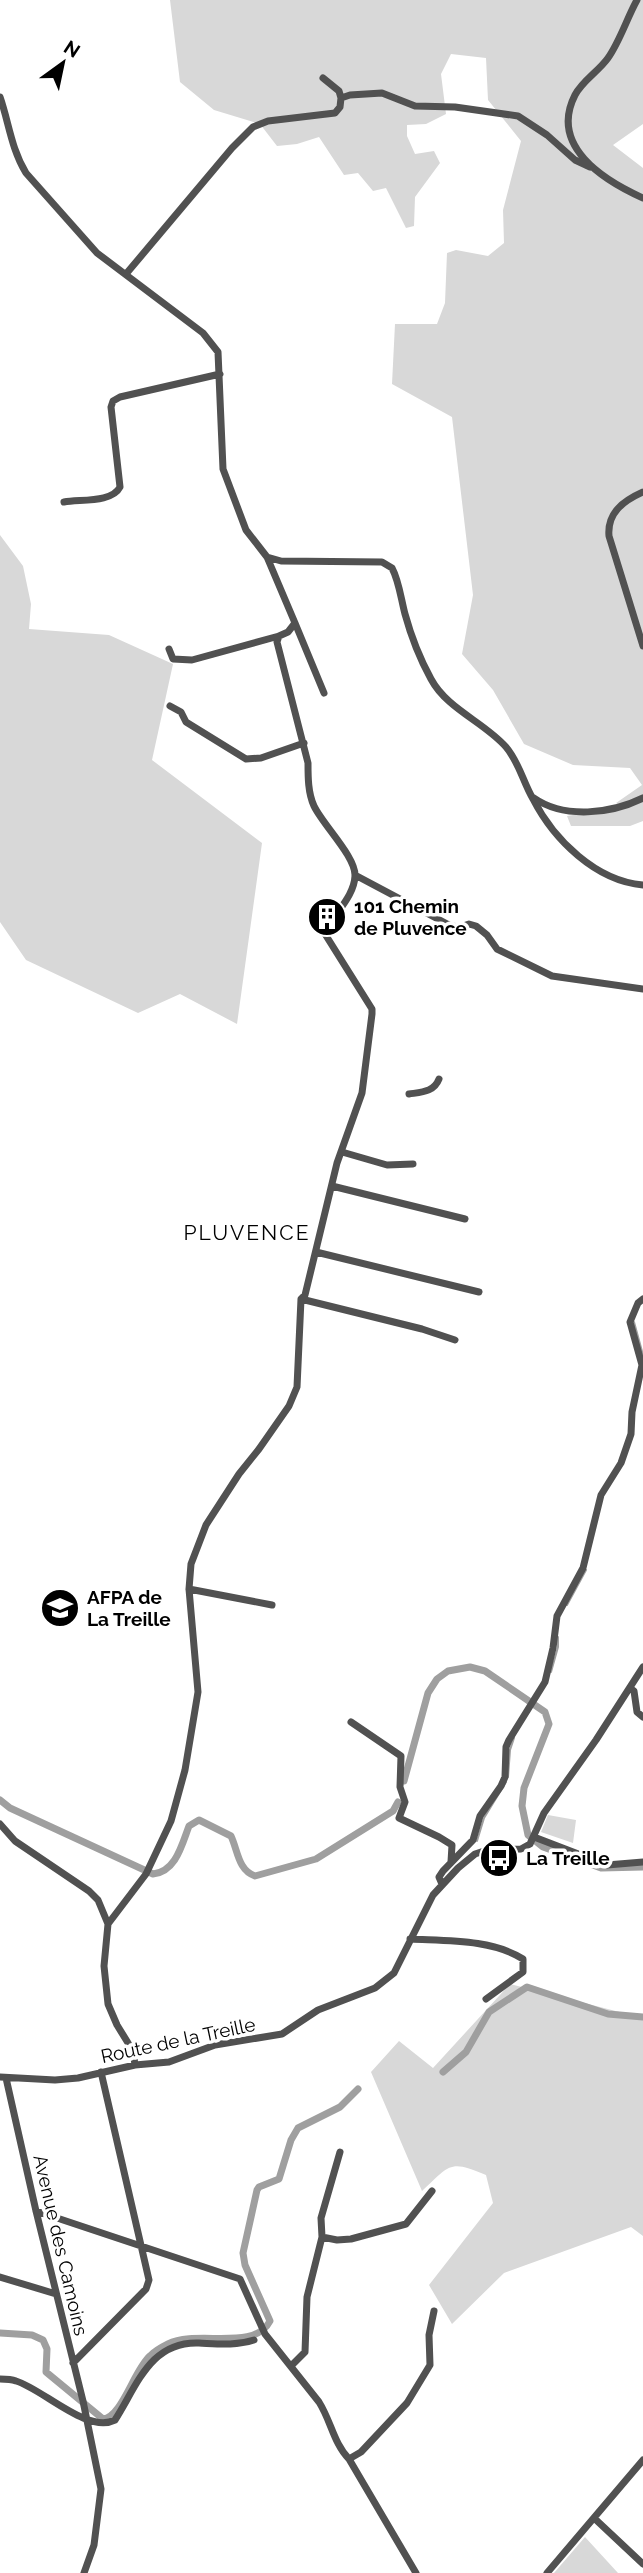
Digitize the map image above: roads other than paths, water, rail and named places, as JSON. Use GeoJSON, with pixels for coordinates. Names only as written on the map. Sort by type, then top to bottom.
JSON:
{"type":"FeatureCollection","features":[{"type":"Feature","properties":{"kind":"street"},"geometry":{"type":"LineString","coordinates":[[590,167],[567,131],[570,108],[580,86],[609,56],[637,0]]}},
{"type":"Feature","properties":{"kind":"street"},"geometry":{"type":"LineString","coordinates":[[126,274],[232,148],[253,127],[268,121],[335,113],[340,107],[339,91],[323,78]]}},
{"type":"Feature","properties":{"kind":"street"},"geometry":{"type":"LineString","coordinates":[[341,99],[350,95],[382,93],[415,106],[455,107],[518,116],[547,135],[575,160],[643,198]]}},
{"type":"Feature","properties":{"kind":"street"},"geometry":{"type":"LineString","coordinates":[[0,97],[17,158],[26,173],[97,253],[211,340],[218,352],[223,469],[246,530],[267,557],[324,693]]}},
{"type":"Feature","properties":{"kind":"street"},"geometry":{"type":"LineString","coordinates":[[64,502],[112,496],[120,487],[111,407],[113,401],[120,397],[220,374]]}},
{"type":"Feature","properties":{"kind":"street"},"geometry":{"type":"LineString","coordinates":[[643,492],[614,512],[608,524],[609,536],[643,646]]}},
{"type":"Feature","properties":{"kind":"street"},"geometry":{"type":"LineString","coordinates":[[267,557],[281,561],[382,562],[392,568],[414,639],[432,682],[443,696],[507,748],[547,822],[588,862],[624,883],[643,885]]}},
{"type":"Feature","properties":{"kind":"street"},"geometry":{"type":"LineString","coordinates":[[169,649],[173,659],[192,660],[279,636],[288,632],[295,623]]}},
{"type":"Feature","properties":{"kind":"street"},"geometry":{"type":"LineString","coordinates":[[108,1924],[148,1871],[171,1821],[192,1738],[198,1692],[190,1588],[191,1564],[206,1525],[239,1474],[278,1423],[297,1387],[301,1299],[305,1295],[332,1186],[362,1093],[372,1009],[325,934],[349,894],[355,875],[349,860],[313,804],[304,743],[276,642],[279,636]]}},
{"type":"Feature","properties":{"kind":"street"},"geometry":{"type":"LineString","coordinates":[[170,706],[181,712],[186,722],[246,759],[261,758],[304,743]]}},
{"type":"Feature","properties":{"kind":"street"},"geometry":{"type":"LineString","coordinates":[[531,796],[552,808],[568,812],[629,804],[643,797]]}},
{"type":"Feature","properties":{"kind":"street"},"geometry":{"type":"LineString","coordinates":[[355,875],[451,926],[476,926],[498,949],[552,976],[643,989]]}},
{"type":"Feature","properties":{"kind":"street"},"geometry":{"type":"LineString","coordinates":[[409,1094],[429,1091],[437,1085],[439,1079]]}},
{"type":"Feature","properties":{"kind":"street"},"geometry":{"type":"LineString","coordinates":[[342,1152],[387,1165],[413,1164]]}},
{"type":"Feature","properties":{"kind":"street"},"geometry":{"type":"LineString","coordinates":[[332,1186],[465,1219]]}},
{"type":"Feature","properties":{"kind":"street"},"geometry":{"type":"LineString","coordinates":[[316,1252],[479,1292]]}},
{"type":"Feature","properties":{"kind":"street"},"geometry":{"type":"LineString","coordinates":[[301,1299],[410,1326],[454,1340]]}},
{"type":"Feature","properties":{"kind":"street"},"geometry":{"type":"LineString","coordinates":[[442,1884],[439,1877],[473,1840],[480,1816],[505,1777],[506,1747],[545,1682],[557,1616],[583,1568],[601,1495],[621,1463],[642,1366],[630,1322],[638,1303],[643,1299]]}},
{"type":"Feature","properties":{"kind":"street"},"geometry":{"type":"LineString","coordinates":[[190,1588],[272,1605]]}},
{"type":"Feature","properties":{"kind":"street"},"geometry":{"type":"LineString","coordinates":[[643,1667],[544,1814],[533,1839],[607,1865],[643,1862]]}},
{"type":"Feature","properties":{"kind":"street"},"geometry":{"type":"LineString","coordinates":[[630,1688],[634,1691],[637,1712],[643,1717]]}},
{"type":"Feature","properties":{"kind":"street"},"geometry":{"type":"LineString","coordinates":[[351,1723],[401,1756],[405,1802],[400,1820],[452,1845],[451,1862]]}},
{"type":"Feature","properties":{"kind":"street"},"geometry":{"type":"LineString","coordinates":[[0,1824],[15,1841],[89,1891],[98,1900],[108,1924],[104,1966],[108,2004],[117,2025],[133,2050],[135,2065]]}},
{"type":"Feature","properties":{"kind":"street","name":"Route de la Treille"},"geometry":{"type":"LineString","coordinates":[[3,2077],[55,2080],[78,2078],[135,2065],[169,2062],[215,2045],[282,2034],[318,2010],[364,1993],[383,1983],[394,1973],[430,1900],[442,1884],[475,1854],[492,1849],[521,1849],[533,1839]]}},
{"type":"Feature","properties":{"kind":"street"},"geometry":{"type":"LineString","coordinates":[[410,1939],[488,1947],[515,1954],[523,1959],[523,1972],[486,1999]]}},
{"type":"Feature","properties":{"kind":"street"},"geometry":{"type":"LineString","coordinates":[[73,2363],[146,2289],[149,2280],[101,2072]]}},
{"type":"Feature","properties":{"kind":"street","name":"Avenue des Camoins"},"geometry":{"type":"LineString","coordinates":[[3,2077],[83,2401],[101,2489],[94,2545],[84,2573]]}},
{"type":"Feature","properties":{"kind":"street"},"geometry":{"type":"LineString","coordinates":[[291,2365],[305,2352],[307,2297],[322,2237],[321,2218],[340,2152]]}},
{"type":"Feature","properties":{"kind":"street"},"geometry":{"type":"LineString","coordinates":[[322,2237],[351,2239],[405,2224],[432,2191]]}},
{"type":"Feature","properties":{"kind":"street"},"geometry":{"type":"LineString","coordinates":[[36,2211],[240,2278],[265,2334],[326,2414],[340,2449],[349,2459],[416,2573]]}},
{"type":"Feature","properties":{"kind":"street"},"geometry":{"type":"LineString","coordinates":[[0,2277],[56,2294]]}},
{"type":"Feature","properties":{"kind":"street"},"geometry":{"type":"LineString","coordinates":[[349,2459],[361,2452],[407,2403],[430,2365],[429,2335],[434,2311]]}},
{"type":"Feature","properties":{"kind":"street"},"geometry":{"type":"LineString","coordinates":[[0,2379],[16,2381],[67,2410],[103,2423],[115,2420],[148,2364],[169,2348],[192,2343],[236,2345],[254,2340]]}},
{"type":"Feature","properties":{"kind":"street"},"geometry":{"type":"LineString","coordinates":[[547,2573],[643,2460]]}},
{"type":"Feature","properties":{"kind":"street"},"geometry":{"type":"LineString","coordinates":[[594,2518],[643,2564]]}},
{"type":"Feature","properties":{"kind":"waterway"},"geometry":{"type":"LineString","coordinates":[[634,1322],[643,1355]]}},
{"type":"Feature","properties":{"kind":"waterway"},"geometry":{"type":"LineString","coordinates":[[567,1605],[586,1570]]}},
{"type":"Feature","properties":{"kind":"waterway"},"geometry":{"type":"LineString","coordinates":[[551,1672],[558,1637]]}},
{"type":"Feature","properties":{"kind":"waterway"},"geometry":{"type":"LineString","coordinates":[[404,1781],[428,1693],[437,1679],[448,1671],[470,1667],[485,1671],[545,1712],[549,1724],[524,1788],[522,1806],[528,1835],[543,1847],[601,1868],[643,1867]]}},
{"type":"Feature","properties":{"kind":"waterway"},"geometry":{"type":"LineString","coordinates":[[508,1777],[510,1750],[514,1738]]}},
{"type":"Feature","properties":{"kind":"waterway"},"geometry":{"type":"LineString","coordinates":[[477,1841],[484,1818],[506,1782]]}},
{"type":"Feature","properties":{"kind":"waterway"},"geometry":{"type":"LineString","coordinates":[[0,1800],[10,1808],[153,1874],[161,1872],[173,1863],[189,1826],[199,1820],[231,1836],[242,1865],[255,1876],[316,1859],[393,1811],[398,1802]]}},
{"type":"Feature","properties":{"kind":"waterway"},"geometry":{"type":"LineString","coordinates":[[443,2072],[466,2052],[489,2012],[527,1987],[608,2014],[643,2017]]}},
{"type":"Feature","properties":{"kind":"waterway"},"geometry":{"type":"LineString","coordinates":[[0,2333],[32,2335],[43,2340],[47,2349],[46,2372],[103,2419],[116,2410],[144,2363],[163,2346],[194,2338],[251,2336],[262,2330],[270,2321],[245,2265],[243,2253],[257,2190],[279,2179],[291,2140],[298,2128],[340,2107],[358,2089]]}},
{"type":"Feature","properties":{"kind":"place","name":"101 Chemin de Pluvence"},"geometry":{"type":"Point","coordinates":[327,917]}},
{"type":"Feature","properties":{"kind":"place","name":"AFPA de La Treille"},"geometry":{"type":"Point","coordinates":[60,1608]}},
{"type":"Feature","properties":{"kind":"place","name":"La Treille"},"geometry":{"type":"Point","coordinates":[499,1858]}},
{"type":"Feature","properties":{"kind":"district","name":"PLUVENCE"},"geometry":{"type":"Point","coordinates":[247,1233]}}]}
